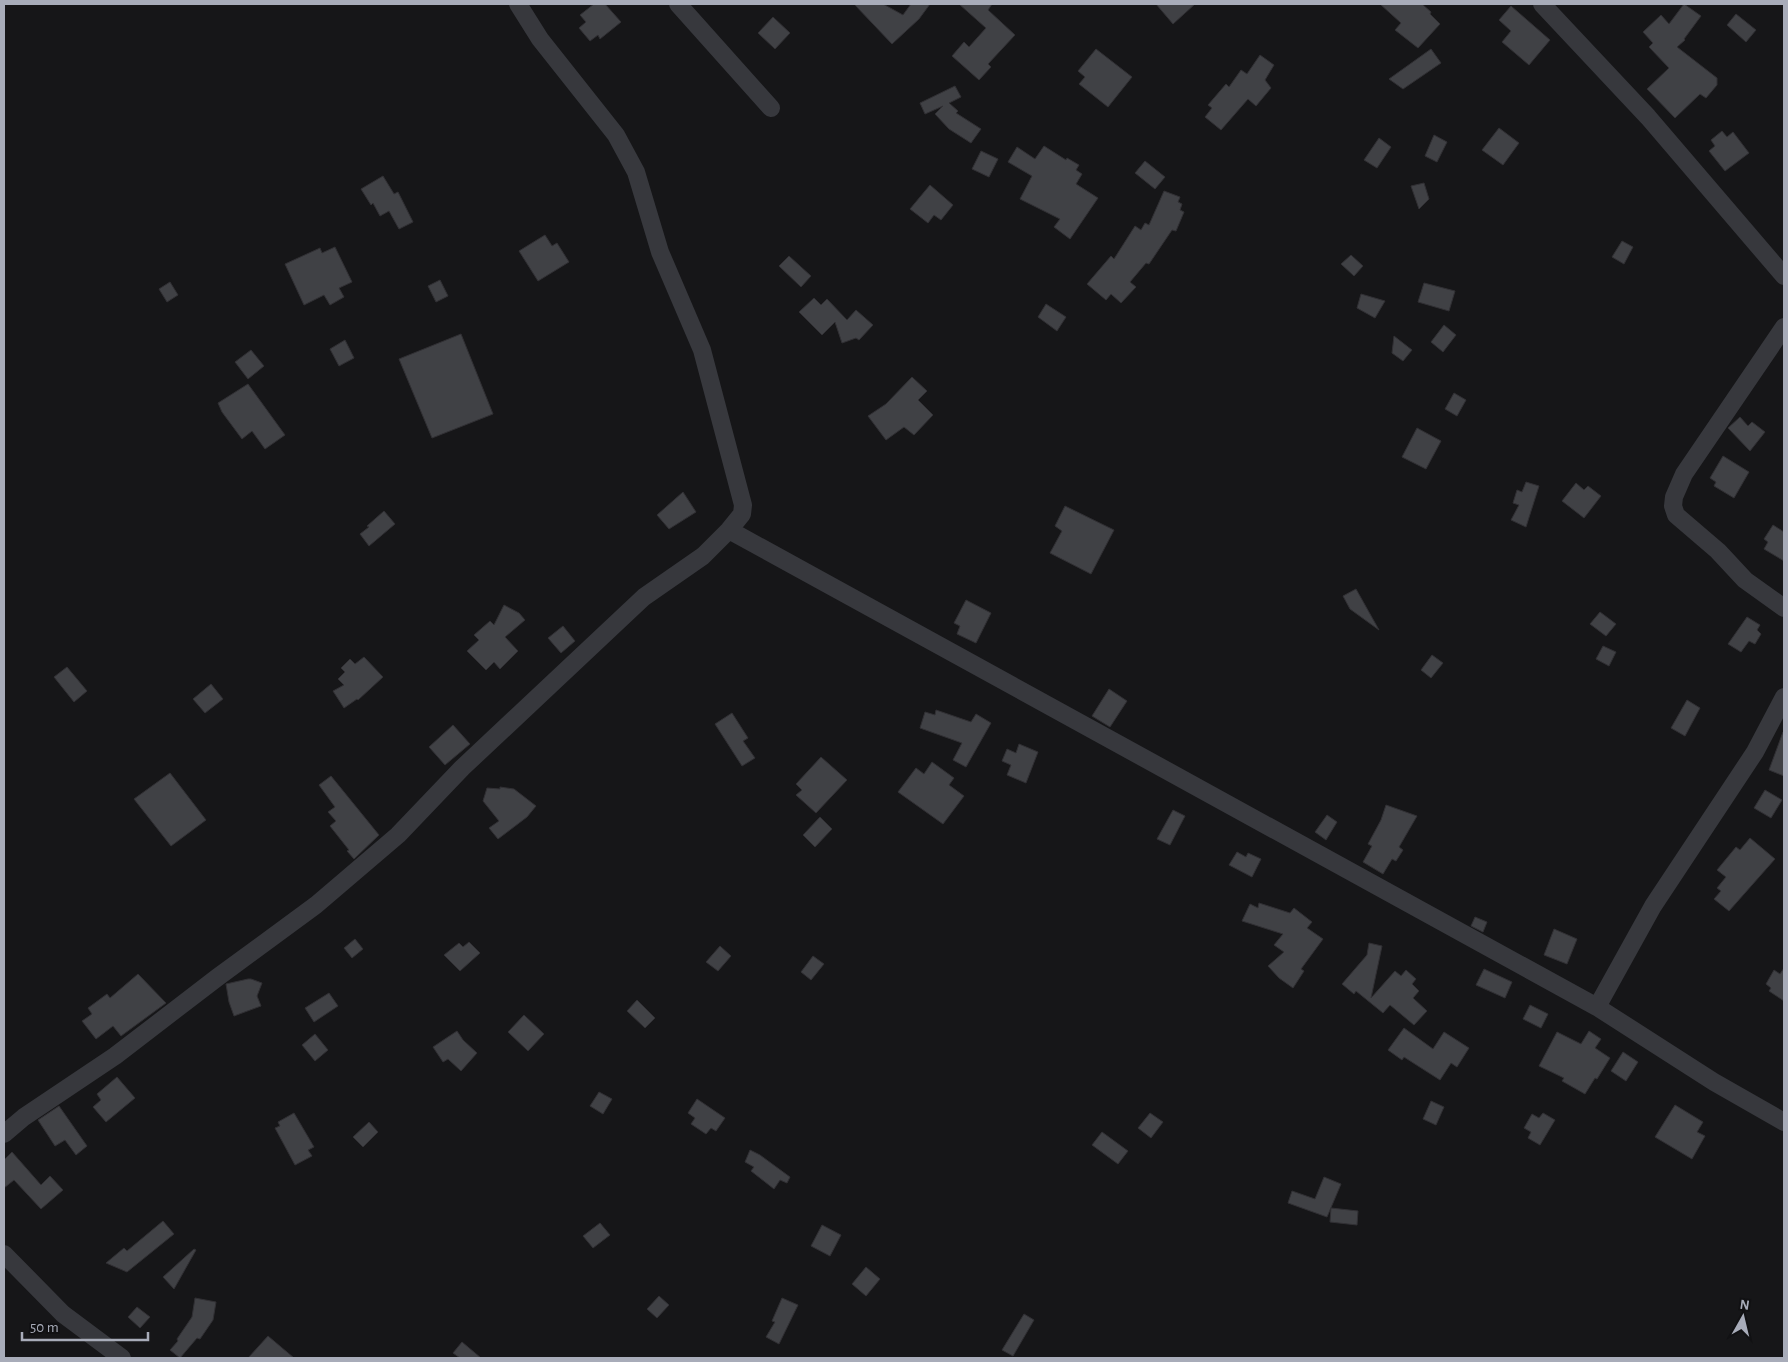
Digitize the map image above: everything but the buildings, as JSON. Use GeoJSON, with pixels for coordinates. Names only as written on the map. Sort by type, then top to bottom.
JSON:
{"type":"FeatureCollection","features":[{"type":"Feature","properties":{"kind":"street"},"geometry":{"type":"LineString","coordinates":[[4,1134],[24,1117],[115,1056],[316,905],[398,835],[462,768],[644,597],[703,556],[742,514],[743,505],[702,350],[660,252],[636,172],[616,135],[540,39],[518,4]]}},
{"type":"Feature","properties":{"kind":"street"},"geometry":{"type":"LineString","coordinates":[[678,4],[771,108]]}},
{"type":"Feature","properties":{"kind":"street"},"geometry":{"type":"LineString","coordinates":[[1542,4],[1648,117],[1784,276]]}},
{"type":"Feature","properties":{"kind":"street"},"geometry":{"type":"LineString","coordinates":[[1784,327],[1684,474],[1677,488],[1673,506],[1676,515],[1718,551],[1745,580],[1784,608]]}},
{"type":"Feature","properties":{"kind":"street"},"geometry":{"type":"LineString","coordinates":[[729,530],[1597,1007],[1714,1082],[1784,1122]]}},
{"type":"Feature","properties":{"kind":"street"},"geometry":{"type":"LineString","coordinates":[[1597,1007],[1653,906],[1755,752],[1784,697]]}},
{"type":"Feature","properties":{"kind":"street"},"geometry":{"type":"LineString","coordinates":[[4,1254],[63,1314],[122,1358]]}}]}
